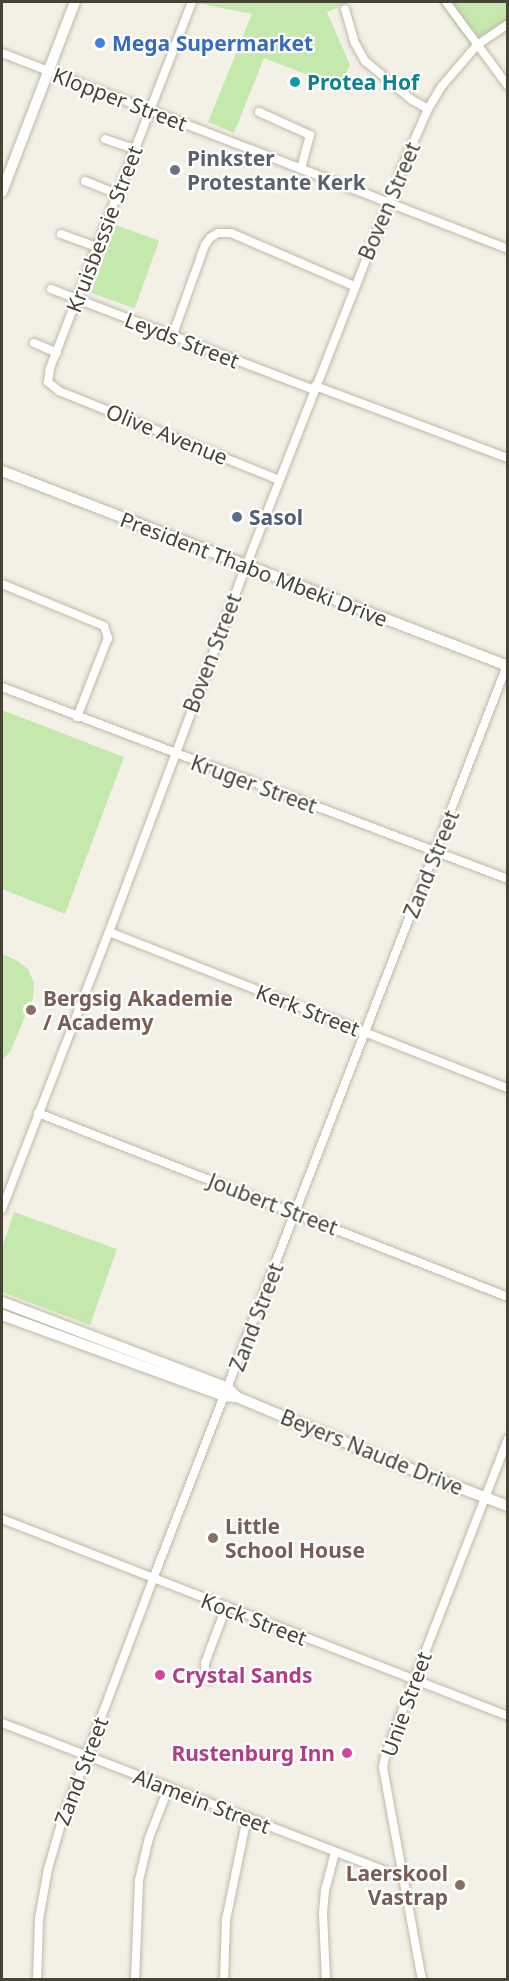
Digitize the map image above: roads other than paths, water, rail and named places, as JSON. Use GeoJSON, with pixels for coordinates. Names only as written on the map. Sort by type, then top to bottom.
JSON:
{"type":"FeatureCollection","features":[{"type":"Feature","properties":{"kind":"street"},"geometry":{"type":"LineString","coordinates":[[2,192],[75,2]]}},
{"type":"Feature","properties":{"kind":"street","name":"Kruisbessie Street"},"geometry":{"type":"LineString","coordinates":[[54,389],[48,382],[49,375],[192,2]]}},
{"type":"Feature","properties":{"kind":"street"},"geometry":{"type":"LineString","coordinates":[[446,2],[507,86]]}},
{"type":"Feature","properties":{"kind":"street"},"geometry":{"type":"LineString","coordinates":[[345,9],[355,43],[365,61],[412,100],[428,109]]}},
{"type":"Feature","properties":{"kind":"street","name":"Boven Street"},"geometry":{"type":"LineString","coordinates":[[2,1209],[314,388],[428,109],[457,66],[477,45],[507,24]]}},
{"type":"Feature","properties":{"kind":"street","name":"Klopper Street"},"geometry":{"type":"LineString","coordinates":[[2,53],[507,249]]}},
{"type":"Feature","properties":{"kind":"street"},"geometry":{"type":"LineString","coordinates":[[259,112],[310,135],[301,169]]}},
{"type":"Feature","properties":{"kind":"street"},"geometry":{"type":"LineString","coordinates":[[105,139],[134,149]]}},
{"type":"Feature","properties":{"kind":"street"},"geometry":{"type":"LineString","coordinates":[[85,182],[118,194]]}},
{"type":"Feature","properties":{"kind":"street"},"geometry":{"type":"LineString","coordinates":[[172,337],[205,245],[218,233],[231,233],[354,286]]}},
{"type":"Feature","properties":{"kind":"street"},"geometry":{"type":"LineString","coordinates":[[61,234],[97,247]]}},
{"type":"Feature","properties":{"kind":"street","name":"Leyds Street"},"geometry":{"type":"LineString","coordinates":[[51,289],[172,337],[507,458]]}},
{"type":"Feature","properties":{"kind":"street"},"geometry":{"type":"LineString","coordinates":[[34,343],[57,353]]}},
{"type":"Feature","properties":{"kind":"street","name":"Olive Avenue"},"geometry":{"type":"LineString","coordinates":[[54,389],[279,480]]}},
{"type":"Feature","properties":{"kind":"street","name":"President Thabo Mbeki Drive"},"geometry":{"type":"LineString","coordinates":[[2,471],[507,665]]}},
{"type":"Feature","properties":{"kind":"street"},"geometry":{"type":"LineString","coordinates":[[2,584],[104,626],[108,638],[77,717]]}},
{"type":"Feature","properties":{"kind":"street","name":"Zand Street"},"geometry":{"type":"LineString","coordinates":[[37,1980],[39,1919],[48,1869],[61,1824],[153,1579],[296,1213],[363,1032],[436,851],[507,665]]}},
{"type":"Feature","properties":{"kind":"street","name":"Kruger Street"},"geometry":{"type":"LineString","coordinates":[[2,687],[173,754],[507,879]]}},
{"type":"Feature","properties":{"kind":"street","name":"Kerk Street"},"geometry":{"type":"LineString","coordinates":[[109,932],[507,1088]]}},
{"type":"Feature","properties":{"kind":"street","name":"Joubert Street"},"geometry":{"type":"LineString","coordinates":[[38,1113],[507,1297]]}},
{"type":"Feature","properties":{"kind":"street","name":"Beyers Naude Drive"},"geometry":{"type":"LineString","coordinates":[[2,1302],[390,1461],[507,1506]]}},
{"type":"Feature","properties":{"kind":"street","name":"Beyers Naude Drive"},"geometry":{"type":"LineString","coordinates":[[2,1315],[226,1392]]}},
{"type":"Feature","properties":{"kind":"street","name":"Unie Street"},"geometry":{"type":"LineString","coordinates":[[422,1980],[383,1767],[386,1753],[507,1439]]}},
{"type":"Feature","properties":{"kind":"street","name":"Kock Street"},"geometry":{"type":"LineString","coordinates":[[2,1519],[507,1716]]}},
{"type":"Feature","properties":{"kind":"street"},"geometry":{"type":"LineString","coordinates":[[210,1680],[205,1675],[205,1663],[226,1607]]}},
{"type":"Feature","properties":{"kind":"street","name":"Alamein Street"},"geometry":{"type":"LineString","coordinates":[[2,1723],[403,1878]]}},
{"type":"Feature","properties":{"kind":"street"},"geometry":{"type":"LineString","coordinates":[[135,1980],[139,1880],[149,1838],[168,1789]]}},
{"type":"Feature","properties":{"kind":"street"},"geometry":{"type":"LineString","coordinates":[[224,1980],[226,1920],[247,1818]]}},
{"type":"Feature","properties":{"kind":"street"},"geometry":{"type":"LineString","coordinates":[[326,1980],[323,1913],[325,1891],[335,1852]]}},
{"type":"Feature","properties":{"kind":"place","name":"Mega Supermarket"},"geometry":{"type":"Point","coordinates":[100,43]}},
{"type":"Feature","properties":{"kind":"place","name":"Protea Hof"},"geometry":{"type":"Point","coordinates":[295,82]}},
{"type":"Feature","properties":{"kind":"place","name":"Pinkster Protestante Kerk"},"geometry":{"type":"Point","coordinates":[175,170]}},
{"type":"Feature","properties":{"kind":"place","name":"Sasol"},"geometry":{"type":"Point","coordinates":[237,517]}},
{"type":"Feature","properties":{"kind":"place","name":"Bergsig Akademie / Academy"},"geometry":{"type":"Point","coordinates":[31,1010]}},
{"type":"Feature","properties":{"kind":"place","name":"Little School House"},"geometry":{"type":"Point","coordinates":[213,1538]}},
{"type":"Feature","properties":{"kind":"place","name":"Crystal Sands"},"geometry":{"type":"Point","coordinates":[160,1675]}},
{"type":"Feature","properties":{"kind":"place","name":"Rustenburg Inn"},"geometry":{"type":"Point","coordinates":[347,1753]}},
{"type":"Feature","properties":{"kind":"place","name":"Laerskool Vastrap"},"geometry":{"type":"Point","coordinates":[460,1885]}}]}
